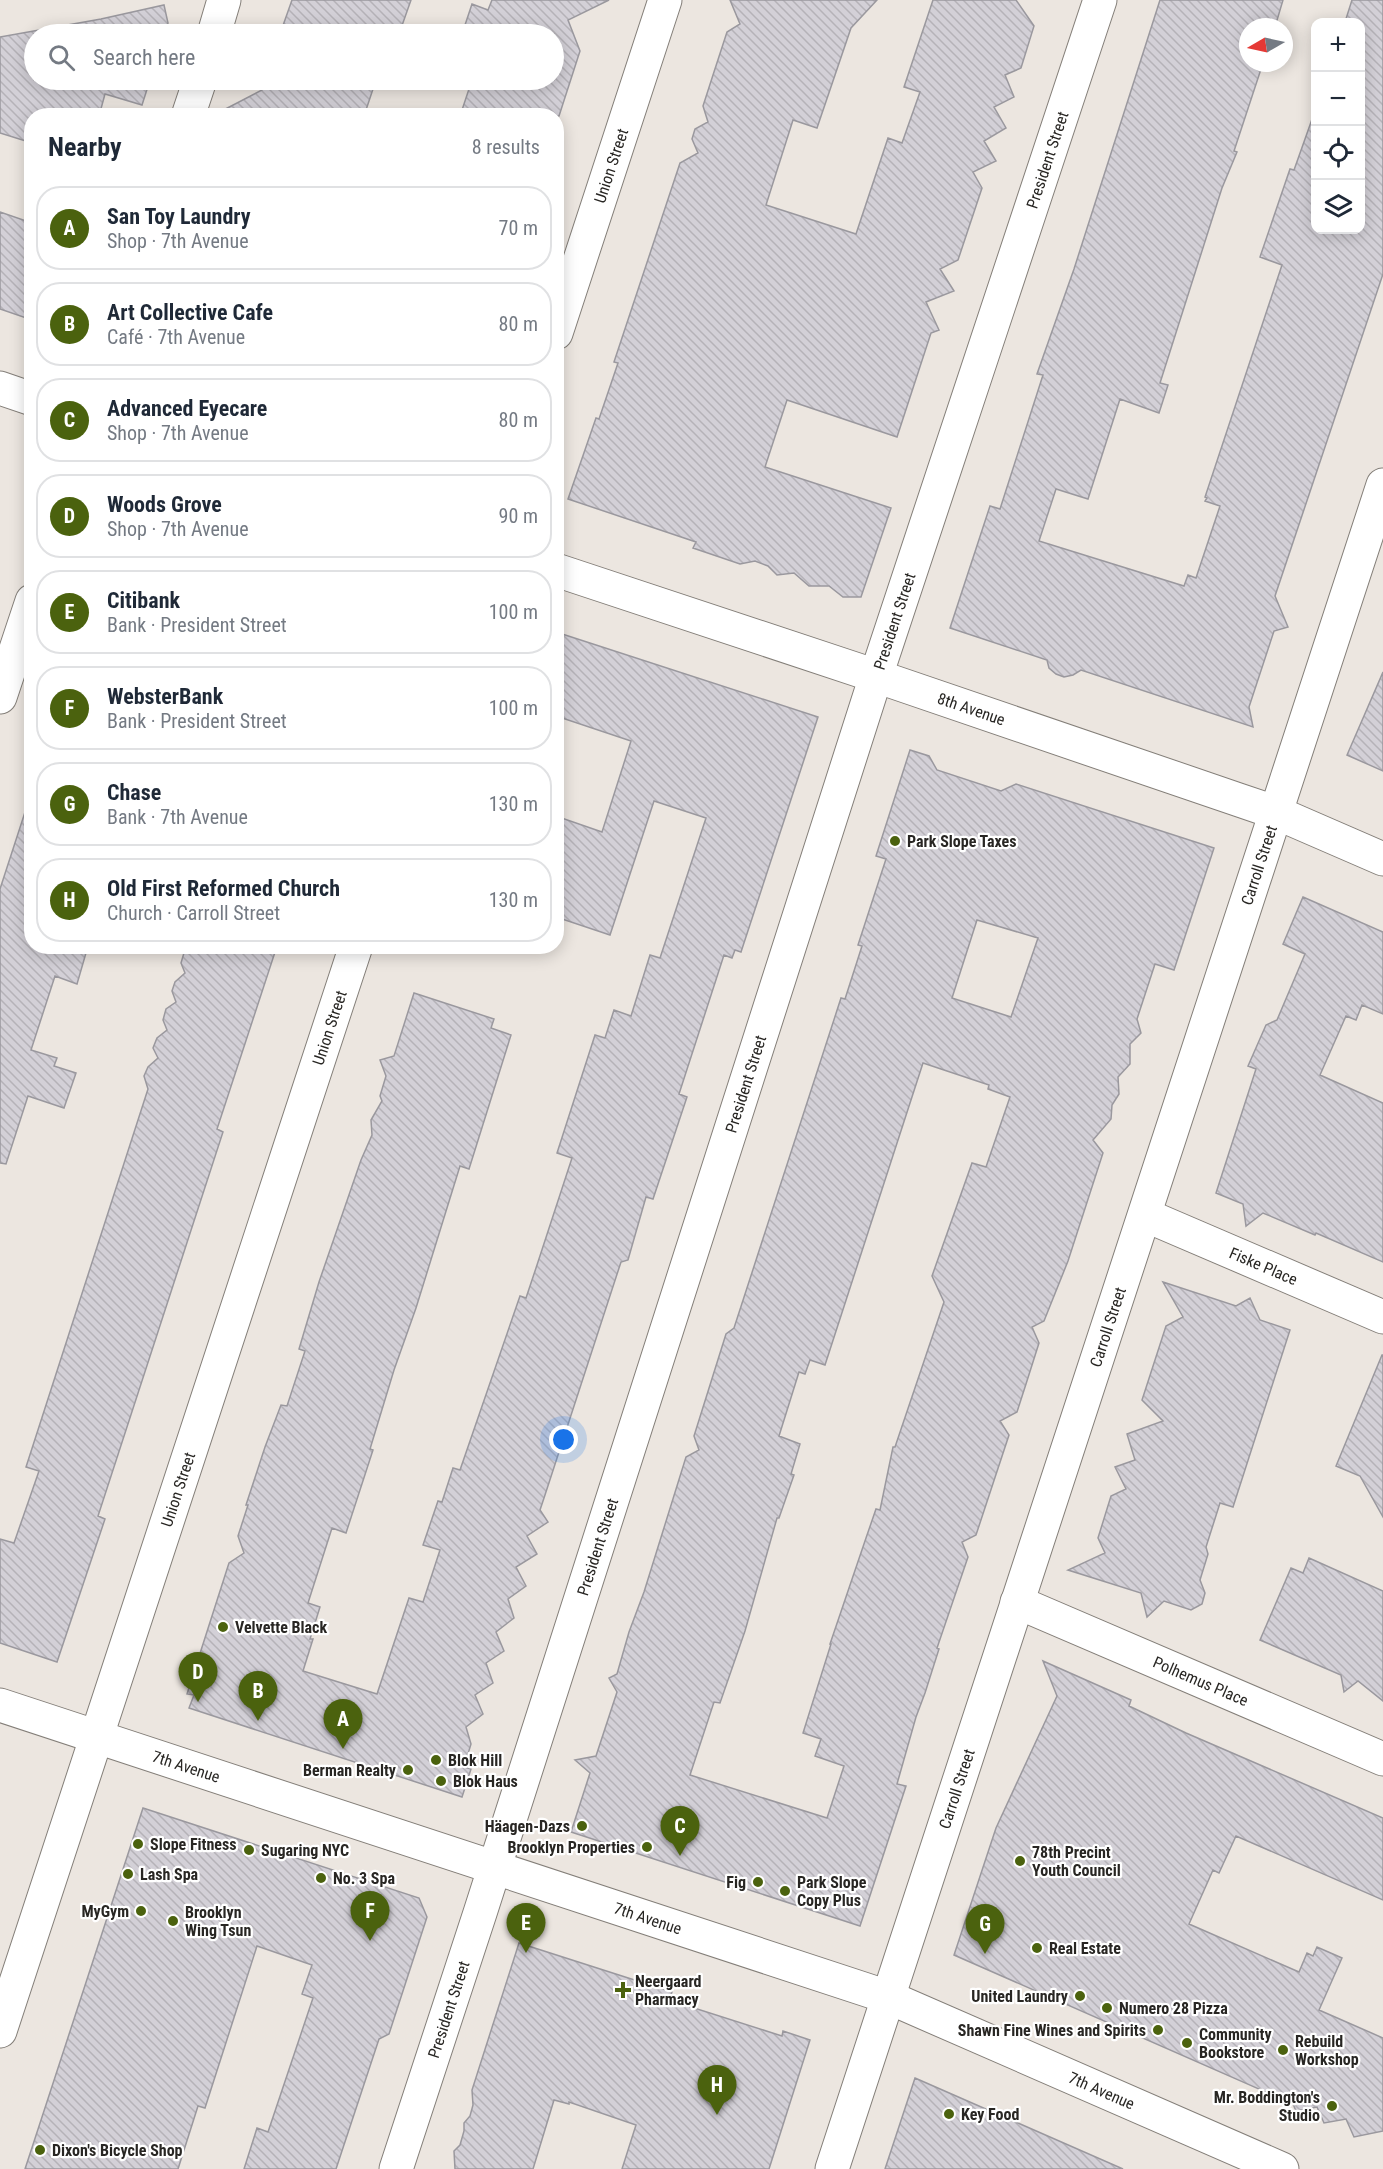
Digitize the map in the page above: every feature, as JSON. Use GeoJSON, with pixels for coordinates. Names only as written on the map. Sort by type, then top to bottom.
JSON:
{"type":"FeatureCollection","features":[{"type":"Feature","properties":{"kind":"street"},"geometry":{"type":"LineString","coordinates":[[217,24],[224,0]]}},
{"type":"Feature","properties":{"kind":"street","name":"Union Street"},"geometry":{"type":"LineString","coordinates":[[564,309],[665,0]]}},
{"type":"Feature","properties":{"kind":"street","name":"President Street"},"geometry":{"type":"LineString","coordinates":[[396,2169],[876,676],[1100,0]]}},
{"type":"Feature","properties":{"kind":"street"},"geometry":{"type":"LineString","coordinates":[[191,108],[197,90]]}},
{"type":"Feature","properties":{"kind":"street"},"geometry":{"type":"LineString","coordinates":[[0,388],[24,396]]}},
{"type":"Feature","properties":{"kind":"street","name":"Carroll Street"},"geometry":{"type":"LineString","coordinates":[[832,2169],[1383,485]]}},
{"type":"Feature","properties":{"kind":"street","name":"8th Avenue"},"geometry":{"type":"LineString","coordinates":[[564,573],[1277,813],[1383,859]]}},
{"type":"Feature","properties":{"kind":"street"},"geometry":{"type":"LineString","coordinates":[[0,697],[24,625]]}},
{"type":"Feature","properties":{"kind":"street","name":"Union Street"},"geometry":{"type":"LineString","coordinates":[[0,2031],[353,954]]}},
{"type":"Feature","properties":{"kind":"street","name":"Fiske Place"},"geometry":{"type":"LineString","coordinates":[[1145,1215],[1383,1317]]}},
{"type":"Feature","properties":{"kind":"street","name":"Polhemus Place"},"geometry":{"type":"LineString","coordinates":[[1017,1602],[1383,1759]]}},
{"type":"Feature","properties":{"kind":"street","name":"7th Avenue"},"geometry":{"type":"LineString","coordinates":[[0,1705],[888,1997],[1282,2169]]}},
{"type":"Feature","properties":{"kind":"building"},"geometry":{"type":"Polygon","coordinates":[[[292,0],[411,0],[403,24],[284,24],[292,0]]]}},
{"type":"Feature","properties":{"kind":"building"},"geometry":{"type":"Polygon","coordinates":[[[492,0],[609,0],[568,20],[580,51],[562,108],[463,108],[469,90],[564,90],[564,24],[465,24],[472,4],[488,10],[492,0]]]}},
{"type":"Feature","properties":{"kind":"building"},"geometry":{"type":"Polygon","coordinates":[[[730,0],[877,0],[851,28],[817,128],[793,120],[766,205],[856,234],[888,138],[902,143],[920,92],[904,87],[933,0],[1016,0],[1034,26],[1021,68],[1005,75],[1014,97],[994,107],[1006,128],[984,141],[996,161],[973,172],[982,188],[958,260],[940,269],[954,291],[926,302],[939,330],[931,333],[897,437],[787,400],[765,467],[891,508],[861,597],[843,597],[829,586],[809,586],[794,573],[777,575],[768,566],[755,561],[740,564],[693,548],[696,542],[568,499],[618,363],[614,362],[680,163],[698,153],[692,139],[695,129],[708,122],[703,106],[727,32],[740,24],[730,0]]]}},
{"type":"Feature","properties":{"kind":"building"},"geometry":{"type":"Polygon","coordinates":[[[1160,0],[1283,0],[1278,18],[1239,18],[1239,72],[1260,72],[1234,151],[1237,152],[1222,188],[1160,383],[1168,385],[1159,413],[1120,399],[1088,499],[1056,489],[1039,541],[1184,586],[1188,575],[1196,578],[1220,506],[1205,501],[1207,498],[1205,497],[1282,265],[1260,257],[1290,169],[1294,170],[1311,122],[1311,234],[1365,234],[1365,18],[1346,18],[1352,0],[1383,0],[1383,274],[1275,596],[1288,627],[1274,631],[1249,707],[1253,727],[1081,670],[1064,677],[1049,668],[1047,660],[950,628],[990,506],[1000,509],[1043,375],[1037,374],[1074,269],[1160,0]]]}},
{"type":"Feature","properties":{"kind":"building"},"geometry":{"type":"Polygon","coordinates":[[[164,5],[168,23],[73,24],[164,5]]]}},
{"type":"Feature","properties":{"kind":"building"},"geometry":{"type":"Polygon","coordinates":[[[24,33],[24,90],[147,90],[142,105],[105,94],[101,108],[24,108],[24,140],[0,133],[0,37],[24,33]]]}},
{"type":"Feature","properties":{"kind":"building"},"geometry":{"type":"Polygon","coordinates":[[[262,90],[373,90],[367,108],[227,108],[262,90]]]}},
{"type":"Feature","properties":{"kind":"building"},"geometry":{"type":"Polygon","coordinates":[[[0,212],[24,220],[24,317],[0,309],[0,212]]]}},
{"type":"Feature","properties":{"kind":"building"},"geometry":{"type":"Polygon","coordinates":[[[564,635],[818,717],[741,952],[735,950],[732,958],[724,955],[679,1094],[687,1097],[653,1199],[646,1197],[628,1260],[621,1262],[540,1510],[548,1522],[527,1536],[537,1554],[516,1567],[526,1586],[508,1599],[514,1618],[496,1632],[504,1651],[486,1663],[493,1683],[475,1695],[483,1714],[466,1727],[471,1744],[464,1767],[471,1769],[462,1797],[189,1708],[194,1695],[187,1694],[229,1563],[244,1553],[238,1536],[248,1505],[246,1505],[281,1405],[287,1406],[305,1351],[299,1349],[319,1282],[361,1160],[372,1135],[371,1120],[382,1101],[380,1096],[386,1076],[380,1060],[394,1056],[414,993],[494,1019],[491,1028],[511,1035],[469,1169],[460,1166],[416,1308],[394,1370],[370,1449],[373,1450],[346,1533],[332,1528],[308,1603],[320,1607],[303,1671],[377,1694],[409,1598],[423,1602],[440,1550],[423,1545],[438,1501],[442,1502],[453,1468],[460,1470],[520,1296],[526,1298],[572,1158],[557,1153],[595,1035],[605,1038],[614,1010],[631,1016],[650,955],[660,958],[706,818],[654,801],[610,935],[564,920],[564,819],[602,832],[631,741],[564,719],[564,635]]]}},
{"type":"Feature","properties":{"kind":"building"},"geometry":{"type":"Polygon","coordinates":[[[1383,672],[1383,771],[1347,755],[1383,672]]]}},
{"type":"Feature","properties":{"kind":"building"},"geometry":{"type":"Polygon","coordinates":[[[910,750],[929,756],[937,770],[1001,791],[1016,784],[1214,848],[1174,970],[1155,964],[1137,1019],[1141,1033],[1130,1044],[1130,1064],[1118,1077],[1119,1094],[1112,1105],[1111,1119],[1093,1140],[1103,1153],[1068,1261],[1044,1321],[1032,1327],[1039,1343],[1017,1412],[1000,1421],[1009,1435],[976,1535],[962,1542],[968,1557],[916,1717],[897,1784],[906,1786],[860,1926],[571,1832],[590,1773],[575,1760],[596,1756],[617,1692],[609,1678],[617,1674],[686,1457],[699,1450],[694,1436],[726,1334],[734,1328],[841,998],[845,999],[862,946],[858,945],[886,859],[876,856],[910,750]],[[977,920],[952,998],[1011,1017],[1038,938],[977,920]],[[923,1063],[825,1365],[810,1360],[805,1374],[799,1372],[779,1436],[800,1444],[791,1474],[794,1475],[779,1518],[777,1518],[745,1631],[720,1703],[714,1702],[690,1775],[827,1818],[844,1766],[815,1756],[821,1739],[803,1733],[830,1644],[876,1509],[880,1510],[893,1447],[895,1447],[944,1302],[932,1276],[972,1163],[986,1167],[1010,1097],[988,1089],[989,1085],[923,1063]]]}},
{"type":"Feature","properties":{"kind":"building"},"geometry":{"type":"Polygon","coordinates":[[[24,815],[24,954],[86,954],[77,984],[55,976],[31,1050],[57,1058],[54,1066],[76,1073],[64,1108],[28,1096],[6,1164],[0,1163],[0,889],[24,815]]]}},
{"type":"Feature","properties":{"kind":"building"},"geometry":{"type":"Polygon","coordinates":[[[1303,897],[1383,932],[1383,1014],[1362,1005],[1356,1020],[1346,1016],[1320,1075],[1383,1103],[1383,1262],[1263,1213],[1246,1226],[1243,1204],[1216,1193],[1256,1069],[1248,1066],[1266,1025],[1277,1020],[1305,954],[1283,944],[1303,897]]]}},
{"type":"Feature","properties":{"kind":"building"},"geometry":{"type":"Polygon","coordinates":[[[184,954],[274,954],[217,1129],[223,1132],[98,1516],[105,1519],[57,1662],[0,1643],[0,1539],[14,1543],[39,1471],[26,1467],[148,1089],[144,1076],[148,1067],[158,1058],[153,1048],[157,1038],[167,1030],[163,1020],[166,1009],[176,1002],[172,991],[175,982],[185,973],[181,963],[184,954]]]}},
{"type":"Feature","properties":{"kind":"building"},"geometry":{"type":"Polygon","coordinates":[[[1163,1282],[1236,1306],[1250,1298],[1260,1320],[1290,1330],[1233,1507],[1220,1503],[1206,1547],[1208,1554],[1200,1580],[1205,1593],[1202,1604],[1191,1610],[1164,1601],[1147,1617],[1141,1593],[1068,1570],[1105,1553],[1098,1538],[1111,1496],[1126,1489],[1115,1467],[1135,1460],[1127,1434],[1163,1421],[1142,1400],[1166,1326],[1183,1317],[1163,1282]]]}},
{"type":"Feature","properties":{"kind":"building"},"geometry":{"type":"Polygon","coordinates":[[[1382,1355],[1383,1517],[1360,1476],[1336,1466],[1382,1355]]]}},
{"type":"Feature","properties":{"kind":"building"},"geometry":{"type":"Polygon","coordinates":[[[1309,1558],[1383,1591],[1383,1701],[1358,1681],[1344,1692],[1341,1675],[1260,1640],[1291,1568],[1303,1573],[1309,1558]]]}},
{"type":"Feature","properties":{"kind":"building"},"geometry":{"type":"Polygon","coordinates":[[[1043,1661],[1131,1700],[1129,1706],[1186,1733],[1383,1818],[1383,1900],[1236,1836],[1219,1873],[1213,1870],[1189,1924],[1299,1972],[1307,1953],[1313,1956],[1317,1947],[1342,1958],[1319,2010],[1383,2038],[1383,2131],[1354,2137],[1346,2119],[1324,2123],[1317,2107],[1296,2111],[1293,2104],[954,1955],[996,1828],[1057,1696],[1043,1661]]]}},
{"type":"Feature","properties":{"kind":"building"},"geometry":{"type":"Polygon","coordinates":[[[143,1808],[419,1898],[427,1917],[389,2034],[379,2039],[336,2169],[244,2169],[257,2128],[268,2132],[313,1998],[302,1994],[312,1965],[257,1946],[205,2108],[198,2106],[178,2169],[25,2169],[143,1808]]]}},
{"type":"Feature","properties":{"kind":"building"},"geometry":{"type":"Polygon","coordinates":[[[519,1943],[672,1992],[669,2000],[782,2036],[783,2031],[810,2040],[769,2169],[622,2169],[636,2125],[569,2102],[569,2104],[554,2100],[533,2169],[455,2169],[454,2151],[460,2145],[464,2123],[470,2116],[473,2105],[472,2090],[519,1943]]]}},
{"type":"Feature","properties":{"kind":"building","name":"Key Food"},"geometry":{"type":"Polygon","coordinates":[[[915,2078],[1123,2169],[885,2169],[915,2078]]]}},
{"type":"Feature","properties":{"kind":"place","name":"Park Slope Taxes"},"geometry":{"type":"Point","coordinates":[895,841]}},
{"type":"Feature","properties":{"kind":"place","name":"Velvette Black"},"geometry":{"type":"Point","coordinates":[223,1627]}},
{"type":"Feature","properties":{"kind":"place","name":"Woods Grove"},"geometry":{"type":"Point","coordinates":[198,1702]}},
{"type":"Feature","properties":{"kind":"place","name":"Art Collective Cafe"},"geometry":{"type":"Point","coordinates":[258,1721]}},
{"type":"Feature","properties":{"kind":"place","name":"San Toy Laundry"},"geometry":{"type":"Point","coordinates":[343,1749]}},
{"type":"Feature","properties":{"kind":"place","name":"Blok Hill"},"geometry":{"type":"Point","coordinates":[436,1760]}},
{"type":"Feature","properties":{"kind":"place","name":"Berman Realty"},"geometry":{"type":"Point","coordinates":[408,1770]}},
{"type":"Feature","properties":{"kind":"place","name":"Blok Haus"},"geometry":{"type":"Point","coordinates":[441,1781]}},
{"type":"Feature","properties":{"kind":"place","name":"Häagen-Dazs"},"geometry":{"type":"Point","coordinates":[582,1826]}},
{"type":"Feature","properties":{"kind":"place","name":"Slope Fitness"},"geometry":{"type":"Point","coordinates":[138,1844]}},
{"type":"Feature","properties":{"kind":"place","name":"Brooklyn Properties"},"geometry":{"type":"Point","coordinates":[647,1847]}},
{"type":"Feature","properties":{"kind":"place","name":"Sugaring NYC"},"geometry":{"type":"Point","coordinates":[249,1850]}},
{"type":"Feature","properties":{"kind":"place","name":"Advanced Eyecare"},"geometry":{"type":"Point","coordinates":[680,1856]}},
{"type":"Feature","properties":{"kind":"place","name":"78th Precint Youth Council"},"geometry":{"type":"Point","coordinates":[1020,1861]}},
{"type":"Feature","properties":{"kind":"place","name":"Lash Spa"},"geometry":{"type":"Point","coordinates":[128,1874]}},
{"type":"Feature","properties":{"kind":"place","name":"No. 3 Spa"},"geometry":{"type":"Point","coordinates":[321,1878]}},
{"type":"Feature","properties":{"kind":"place","name":"Fig"},"geometry":{"type":"Point","coordinates":[758,1882]}},
{"type":"Feature","properties":{"kind":"place","name":"Park Slope Copy Plus"},"geometry":{"type":"Point","coordinates":[785,1891]}},
{"type":"Feature","properties":{"kind":"place","name":"MyGym"},"geometry":{"type":"Point","coordinates":[141,1911]}},
{"type":"Feature","properties":{"kind":"place","name":"Brooklyn Wing Tsun"},"geometry":{"type":"Point","coordinates":[173,1921]}},
{"type":"Feature","properties":{"kind":"place","name":"WebsterBank"},"geometry":{"type":"Point","coordinates":[370,1941]}},
{"type":"Feature","properties":{"kind":"place","name":"Real Estate"},"geometry":{"type":"Point","coordinates":[1037,1948]}},
{"type":"Feature","properties":{"kind":"place","name":"Citibank"},"geometry":{"type":"Point","coordinates":[526,1953]}},
{"type":"Feature","properties":{"kind":"place","name":"Chase"},"geometry":{"type":"Point","coordinates":[985,1954]}},
{"type":"Feature","properties":{"kind":"place","name":"Neergaard Pharmacy"},"geometry":{"type":"Point","coordinates":[623,1990]}},
{"type":"Feature","properties":{"kind":"place","name":"United Laundry"},"geometry":{"type":"Point","coordinates":[1080,1996]}},
{"type":"Feature","properties":{"kind":"place","name":"Numero 28 Pizza"},"geometry":{"type":"Point","coordinates":[1107,2008]}},
{"type":"Feature","properties":{"kind":"place","name":"Shawn Fine Wines and Spirits"},"geometry":{"type":"Point","coordinates":[1158,2030]}},
{"type":"Feature","properties":{"kind":"place","name":"Community Bookstore"},"geometry":{"type":"Point","coordinates":[1187,2043]}},
{"type":"Feature","properties":{"kind":"place","name":"Rebuild Workshop"},"geometry":{"type":"Point","coordinates":[1283,2050]}},
{"type":"Feature","properties":{"kind":"place","name":"Mr. Boddington's Studio"},"geometry":{"type":"Point","coordinates":[1332,2106]}},
{"type":"Feature","properties":{"kind":"place","name":"Key Food"},"geometry":{"type":"Point","coordinates":[949,2114]}},
{"type":"Feature","properties":{"kind":"place","name":"Old First Reformed Church"},"geometry":{"type":"Point","coordinates":[717,2115]}},
{"type":"Feature","properties":{"kind":"place","name":"Dixon's Bicycle Shop"},"geometry":{"type":"Point","coordinates":[40,2150]}}]}
